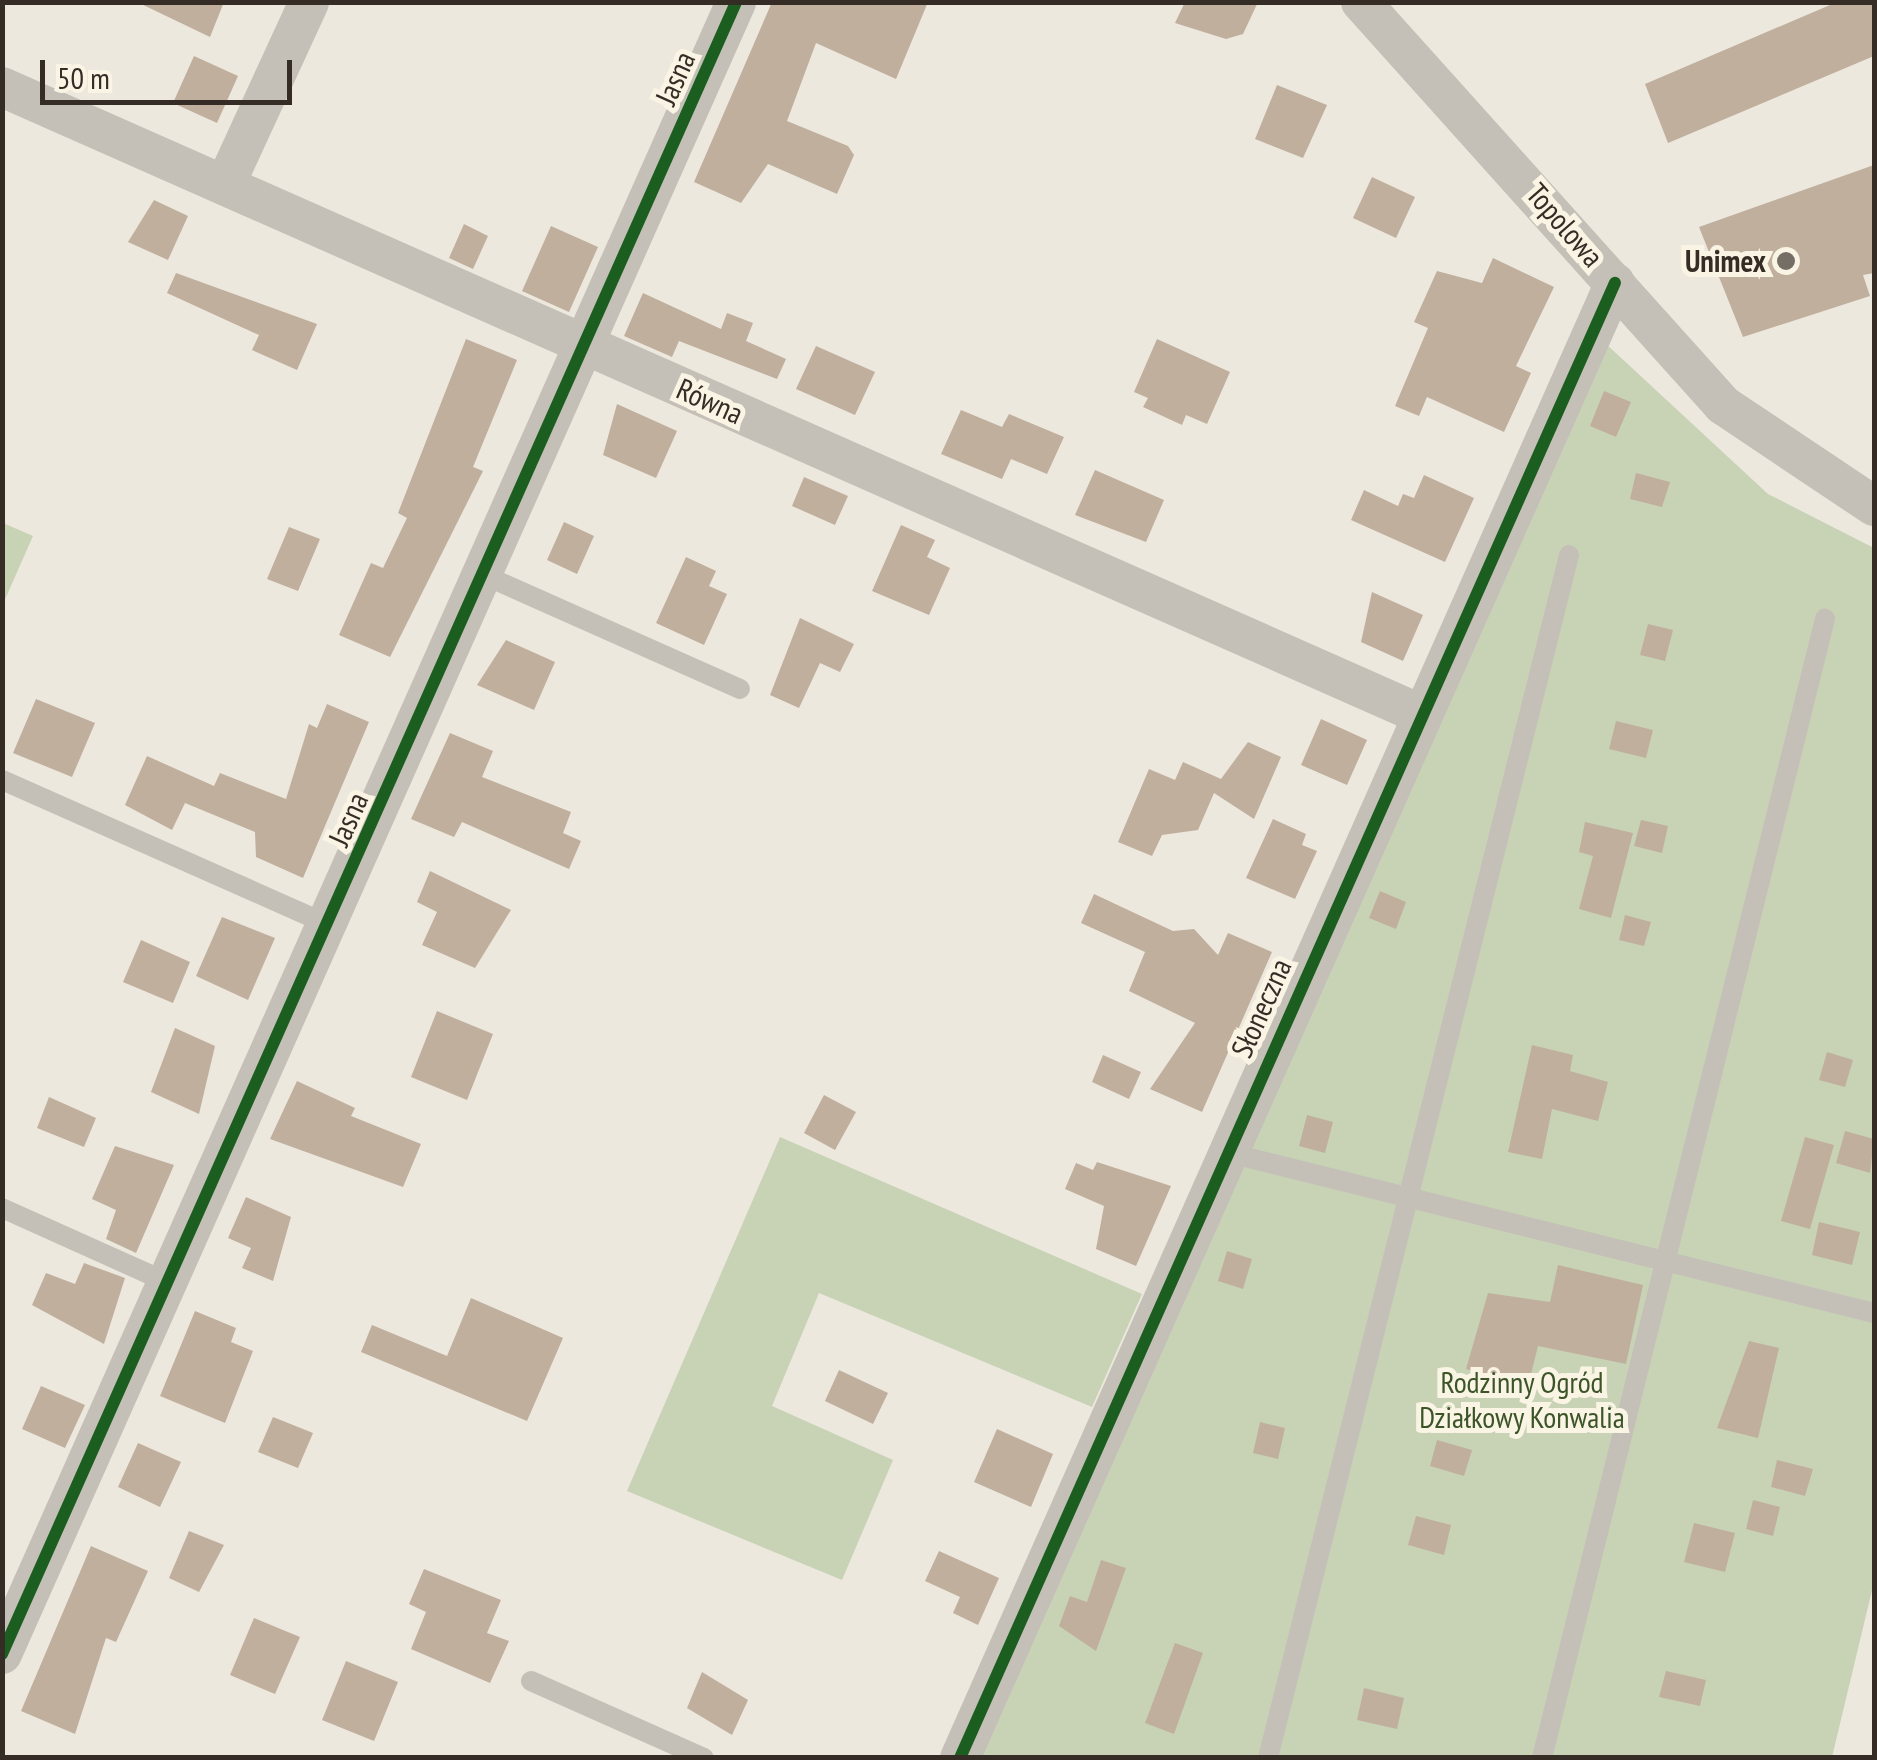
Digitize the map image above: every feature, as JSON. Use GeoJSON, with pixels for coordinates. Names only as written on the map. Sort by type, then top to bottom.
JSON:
{"type":"FeatureCollection","features":[{"type":"Feature","properties":{"kind":"street"},"geometry":{"type":"LineString","coordinates":[[225,185],[309,2]]}},
{"type":"Feature","properties":{"kind":"street","name":"Jasna"},"geometry":{"type":"LineString","coordinates":[[2,1654],[736,2]]}},
{"type":"Feature","properties":{"kind":"street","name":"Topolowa"},"geometry":{"type":"LineString","coordinates":[[1361,2],[1723,406],[1874,506]]}},
{"type":"Feature","properties":{"kind":"street","name":"Równa"},"geometry":{"type":"LineString","coordinates":[[2,87],[1418,712]]}},
{"type":"Feature","properties":{"kind":"street","name":"Słoneczna"},"geometry":{"type":"LineString","coordinates":[[960,1758],[1418,712],[1614,283]]}},
{"type":"Feature","properties":{"kind":"lane"},"geometry":{"type":"LineString","coordinates":[[1268,1758],[1404,1200],[1569,556]]}},
{"type":"Feature","properties":{"kind":"lane"},"geometry":{"type":"LineString","coordinates":[[484,576],[740,688]]}},
{"type":"Feature","properties":{"kind":"lane"},"geometry":{"type":"LineString","coordinates":[[1542,1758],[1825,619]]}},
{"type":"Feature","properties":{"kind":"lane"},"geometry":{"type":"LineString","coordinates":[[2,780],[328,925]]}},
{"type":"Feature","properties":{"kind":"lane"},"geometry":{"type":"LineString","coordinates":[[1225,1152],[1404,1200],[1874,1313]]}},
{"type":"Feature","properties":{"kind":"lane"},"geometry":{"type":"LineString","coordinates":[[2,1208],[169,1282]]}},
{"type":"Feature","properties":{"kind":"lane"},"geometry":{"type":"LineString","coordinates":[[531,1682],[704,1758]]}},
{"type":"Feature","properties":{"kind":"green space","name":"Rodzinny Ogród Działkowy Konwalia"},"geometry":{"type":"Polygon","coordinates":[[[1604,342],[1768,494],[1874,548],[1874,1582],[1832,1757],[979,1758],[1604,342]]]}},
{"type":"Feature","properties":{"kind":"green space"},"geometry":{"type":"Polygon","coordinates":[[[3,523],[33,536],[3,604],[3,523]]]}},
{"type":"Feature","properties":{"kind":"green space"},"geometry":{"type":"Polygon","coordinates":[[[780,1137],[1142,1294],[1092,1407],[819,1293],[772,1406],[893,1460],[842,1580],[627,1491],[780,1137]]]}},
{"type":"Feature","properties":{"kind":"building"},"geometry":{"type":"Polygon","coordinates":[[[137,2],[224,2],[210,37],[137,2]]]}},
{"type":"Feature","properties":{"kind":"building"},"geometry":{"type":"Polygon","coordinates":[[[772,2],[928,2],[896,79],[816,43],[787,121],[848,146],[854,155],[837,194],[768,164],[741,203],[694,182],[772,2]]]}},
{"type":"Feature","properties":{"kind":"building"},"geometry":{"type":"Polygon","coordinates":[[[1185,2],[1258,2],[1243,34],[1226,39],[1175,23],[1185,2]]]}},
{"type":"Feature","properties":{"kind":"building"},"geometry":{"type":"Polygon","coordinates":[[[1837,2],[1874,2],[1874,56],[1668,143],[1645,84],[1837,2]]]}},
{"type":"Feature","properties":{"kind":"building"},"geometry":{"type":"Polygon","coordinates":[[[194,56],[238,76],[217,123],[173,103],[194,56]]]}},
{"type":"Feature","properties":{"kind":"building"},"geometry":{"type":"Polygon","coordinates":[[[1277,85],[1327,105],[1303,158],[1255,139],[1277,85]]]}},
{"type":"Feature","properties":{"kind":"building","name":"Unimex"},"geometry":{"type":"Polygon","coordinates":[[[1874,165],[1874,273],[1863,275],[1870,296],[1743,337],[1699,227],[1874,165]]]}},
{"type":"Feature","properties":{"kind":"building"},"geometry":{"type":"Polygon","coordinates":[[[1372,177],[1415,197],[1396,238],[1353,218],[1372,177]]]}},
{"type":"Feature","properties":{"kind":"building"},"geometry":{"type":"Polygon","coordinates":[[[154,200],[188,216],[168,260],[128,242],[154,200]]]}},
{"type":"Feature","properties":{"kind":"building"},"geometry":{"type":"Polygon","coordinates":[[[464,224],[488,236],[473,269],[449,258],[464,224]]]}},
{"type":"Feature","properties":{"kind":"building"},"geometry":{"type":"Polygon","coordinates":[[[551,226],[598,247],[569,312],[522,291],[551,226]]]}},
{"type":"Feature","properties":{"kind":"building"},"geometry":{"type":"Polygon","coordinates":[[[1493,258],[1554,287],[1516,366],[1531,373],[1504,432],[1427,397],[1419,416],[1395,406],[1428,328],[1414,322],[1437,271],[1482,283],[1493,258]]]}},
{"type":"Feature","properties":{"kind":"building"},"geometry":{"type":"Polygon","coordinates":[[[176,273],[317,324],[297,370],[252,350],[259,335],[167,293],[176,273]]]}},
{"type":"Feature","properties":{"kind":"building"},"geometry":{"type":"Polygon","coordinates":[[[643,293],[721,329],[727,313],[753,323],[746,341],[786,359],[777,379],[679,341],[672,357],[624,336],[643,293]]]}},
{"type":"Feature","properties":{"kind":"building"},"geometry":{"type":"Polygon","coordinates":[[[466,339],[517,360],[473,467],[483,471],[390,657],[339,635],[371,563],[383,568],[407,518],[398,513],[466,339]]]}},
{"type":"Feature","properties":{"kind":"building"},"geometry":{"type":"Polygon","coordinates":[[[1157,339],[1230,372],[1207,424],[1186,415],[1182,425],[1143,407],[1148,398],[1134,392],[1157,339]]]}},
{"type":"Feature","properties":{"kind":"building"},"geometry":{"type":"Polygon","coordinates":[[[816,346],[875,372],[855,415],[796,389],[816,346]]]}},
{"type":"Feature","properties":{"kind":"building"},"geometry":{"type":"Polygon","coordinates":[[[1604,391],[1631,402],[1616,437],[1590,426],[1604,391]]]}},
{"type":"Feature","properties":{"kind":"building"},"geometry":{"type":"Polygon","coordinates":[[[617,404],[677,431],[656,478],[603,455],[617,404]]]}},
{"type":"Feature","properties":{"kind":"building"},"geometry":{"type":"Polygon","coordinates":[[[961,410],[1002,427],[1009,414],[1064,437],[1047,474],[1011,459],[1002,479],[941,454],[961,410]]]}},
{"type":"Feature","properties":{"kind":"building"},"geometry":{"type":"Polygon","coordinates":[[[1095,470],[1164,500],[1146,542],[1075,515],[1095,470]]]}},
{"type":"Feature","properties":{"kind":"building"},"geometry":{"type":"Polygon","coordinates":[[[1636,473],[1670,482],[1662,507],[1630,499],[1636,473]]]}},
{"type":"Feature","properties":{"kind":"building"},"geometry":{"type":"Polygon","coordinates":[[[1424,475],[1474,498],[1445,562],[1351,520],[1364,490],[1398,506],[1403,494],[1414,498],[1424,475]]]}},
{"type":"Feature","properties":{"kind":"building"},"geometry":{"type":"Polygon","coordinates":[[[804,477],[848,496],[835,525],[792,506],[804,477]]]}},
{"type":"Feature","properties":{"kind":"building"},"geometry":{"type":"Polygon","coordinates":[[[564,522],[594,536],[577,574],[547,560],[564,522]]]}},
{"type":"Feature","properties":{"kind":"building"},"geometry":{"type":"Polygon","coordinates":[[[901,525],[935,540],[927,557],[950,568],[929,615],[872,591],[901,525]]]}},
{"type":"Feature","properties":{"kind":"building"},"geometry":{"type":"Polygon","coordinates":[[[289,527],[320,539],[298,591],[267,579],[289,527]]]}},
{"type":"Feature","properties":{"kind":"building"},"geometry":{"type":"Polygon","coordinates":[[[686,557],[716,571],[709,586],[727,594],[704,645],[656,623],[686,557]]]}},
{"type":"Feature","properties":{"kind":"building"},"geometry":{"type":"Polygon","coordinates":[[[1372,592],[1423,615],[1403,661],[1361,642],[1372,592]]]}},
{"type":"Feature","properties":{"kind":"building"},"geometry":{"type":"Polygon","coordinates":[[[800,618],[854,644],[840,672],[820,663],[799,708],[770,695],[800,618]]]}},
{"type":"Feature","properties":{"kind":"building"},"geometry":{"type":"Polygon","coordinates":[[[1648,624],[1673,630],[1665,661],[1640,655],[1648,624]]]}},
{"type":"Feature","properties":{"kind":"building"},"geometry":{"type":"Polygon","coordinates":[[[506,640],[555,662],[534,710],[477,685],[506,640]]]}},
{"type":"Feature","properties":{"kind":"building"},"geometry":{"type":"Polygon","coordinates":[[[36,699],[95,723],[72,777],[13,753],[36,699]]]}},
{"type":"Feature","properties":{"kind":"building"},"geometry":{"type":"Polygon","coordinates":[[[327,704],[369,722],[303,878],[256,857],[255,832],[185,803],[172,830],[125,805],[147,756],[214,786],[220,773],[286,799],[309,724],[317,728],[327,704]]]}},
{"type":"Feature","properties":{"kind":"building"},"geometry":{"type":"Polygon","coordinates":[[[1321,719],[1367,740],[1347,785],[1301,765],[1321,719]]]}},
{"type":"Feature","properties":{"kind":"building"},"geometry":{"type":"Polygon","coordinates":[[[1616,721],[1653,730],[1646,758],[1609,749],[1616,721]]]}},
{"type":"Feature","properties":{"kind":"building"},"geometry":{"type":"Polygon","coordinates":[[[450,733],[493,751],[482,777],[571,812],[563,833],[581,841],[569,869],[462,822],[454,837],[411,819],[450,733]]]}},
{"type":"Feature","properties":{"kind":"building"},"geometry":{"type":"Polygon","coordinates":[[[1248,742],[1281,757],[1254,819],[1214,793],[1198,830],[1162,835],[1152,856],[1118,842],[1149,769],[1175,780],[1183,762],[1221,779],[1248,742]]]}},
{"type":"Feature","properties":{"kind":"building"},"geometry":{"type":"Polygon","coordinates":[[[1273,819],[1306,834],[1302,845],[1317,851],[1295,899],[1246,878],[1273,819]]]}},
{"type":"Feature","properties":{"kind":"building"},"geometry":{"type":"Polygon","coordinates":[[[1641,820],[1668,826],[1662,853],[1634,846],[1641,820]]]}},
{"type":"Feature","properties":{"kind":"building"},"geometry":{"type":"Polygon","coordinates":[[[1585,822],[1633,833],[1611,918],[1579,909],[1593,856],[1579,852],[1585,822]]]}},
{"type":"Feature","properties":{"kind":"building"},"geometry":{"type":"Polygon","coordinates":[[[430,871],[511,910],[475,968],[422,945],[437,912],[417,902],[430,871]]]}},
{"type":"Feature","properties":{"kind":"building"},"geometry":{"type":"Polygon","coordinates":[[[1380,891],[1406,902],[1396,929],[1369,918],[1380,891]]]}},
{"type":"Feature","properties":{"kind":"building"},"geometry":{"type":"Polygon","coordinates":[[[1094,894],[1173,931],[1194,929],[1218,955],[1228,933],[1272,952],[1202,1112],[1150,1089],[1195,1023],[1129,991],[1145,952],[1081,923],[1094,894]]]}},
{"type":"Feature","properties":{"kind":"building"},"geometry":{"type":"Polygon","coordinates":[[[1625,915],[1651,922],[1644,946],[1619,940],[1625,915]]]}},
{"type":"Feature","properties":{"kind":"building"},"geometry":{"type":"Polygon","coordinates":[[[222,917],[275,938],[248,1000],[196,976],[222,917]]]}},
{"type":"Feature","properties":{"kind":"building"},"geometry":{"type":"Polygon","coordinates":[[[141,940],[190,962],[173,1003],[123,982],[141,940]]]}},
{"type":"Feature","properties":{"kind":"building"},"geometry":{"type":"Polygon","coordinates":[[[437,1011],[493,1034],[467,1100],[411,1077],[437,1011]]]}},
{"type":"Feature","properties":{"kind":"building"},"geometry":{"type":"Polygon","coordinates":[[[175,1028],[215,1046],[199,1114],[151,1092],[175,1028]]]}},
{"type":"Feature","properties":{"kind":"building"},"geometry":{"type":"Polygon","coordinates":[[[1532,1045],[1573,1055],[1570,1071],[1608,1082],[1598,1121],[1552,1109],[1542,1159],[1508,1152],[1532,1045]]]}},
{"type":"Feature","properties":{"kind":"building"},"geometry":{"type":"Polygon","coordinates":[[[1827,1052],[1853,1060],[1845,1087],[1819,1080],[1827,1052]]]}},
{"type":"Feature","properties":{"kind":"building"},"geometry":{"type":"Polygon","coordinates":[[[1103,1055],[1141,1072],[1129,1099],[1092,1082],[1103,1055]]]}},
{"type":"Feature","properties":{"kind":"building"},"geometry":{"type":"Polygon","coordinates":[[[297,1081],[355,1108],[351,1116],[421,1144],[403,1187],[270,1139],[297,1081]]]}},
{"type":"Feature","properties":{"kind":"building"},"geometry":{"type":"Polygon","coordinates":[[[824,1095],[856,1112],[835,1150],[804,1133],[824,1095]]]}},
{"type":"Feature","properties":{"kind":"building"},"geometry":{"type":"Polygon","coordinates":[[[49,1097],[96,1118],[84,1147],[37,1128],[49,1097]]]}},
{"type":"Feature","properties":{"kind":"building"},"geometry":{"type":"Polygon","coordinates":[[[1307,1115],[1333,1122],[1325,1153],[1299,1146],[1307,1115]]]}},
{"type":"Feature","properties":{"kind":"building"},"geometry":{"type":"Polygon","coordinates":[[[1845,1131],[1874,1139],[1870,1173],[1836,1163],[1845,1131]]]}},
{"type":"Feature","properties":{"kind":"building"},"geometry":{"type":"Polygon","coordinates":[[[1805,1137],[1834,1145],[1810,1229],[1781,1221],[1805,1137]]]}},
{"type":"Feature","properties":{"kind":"building"},"geometry":{"type":"Polygon","coordinates":[[[115,1146],[174,1165],[136,1253],[106,1239],[116,1210],[92,1199],[115,1146]]]}},
{"type":"Feature","properties":{"kind":"building"},"geometry":{"type":"Polygon","coordinates":[[[1097,1162],[1171,1186],[1136,1266],[1096,1249],[1104,1206],[1065,1189],[1076,1163],[1093,1170],[1097,1162]]]}},
{"type":"Feature","properties":{"kind":"building"},"geometry":{"type":"Polygon","coordinates":[[[246,1197],[291,1217],[273,1281],[242,1268],[251,1248],[228,1238],[246,1197]]]}},
{"type":"Feature","properties":{"kind":"building"},"geometry":{"type":"Polygon","coordinates":[[[1819,1222],[1860,1232],[1852,1265],[1812,1255],[1819,1222]]]}},
{"type":"Feature","properties":{"kind":"building"},"geometry":{"type":"Polygon","coordinates":[[[1227,1251],[1252,1259],[1243,1289],[1218,1281],[1227,1251]]]}},
{"type":"Feature","properties":{"kind":"building"},"geometry":{"type":"Polygon","coordinates":[[[84,1263],[125,1278],[104,1344],[32,1305],[46,1273],[75,1284],[84,1263]]]}},
{"type":"Feature","properties":{"kind":"building"},"geometry":{"type":"Polygon","coordinates":[[[1558,1265],[1643,1285],[1626,1364],[1538,1346],[1528,1386],[1466,1369],[1488,1293],[1550,1302],[1558,1265]]]}},
{"type":"Feature","properties":{"kind":"building"},"geometry":{"type":"Polygon","coordinates":[[[471,1298],[563,1338],[527,1421],[361,1352],[372,1325],[447,1356],[471,1298]]]}},
{"type":"Feature","properties":{"kind":"building"},"geometry":{"type":"Polygon","coordinates":[[[195,1311],[236,1328],[231,1342],[253,1351],[225,1423],[160,1396],[195,1311]]]}},
{"type":"Feature","properties":{"kind":"building"},"geometry":{"type":"Polygon","coordinates":[[[1749,1341],[1779,1348],[1758,1438],[1717,1428],[1749,1341]]]}},
{"type":"Feature","properties":{"kind":"building"},"geometry":{"type":"Polygon","coordinates":[[[839,1370],[888,1393],[873,1424],[825,1401],[839,1370]]]}},
{"type":"Feature","properties":{"kind":"building"},"geometry":{"type":"Polygon","coordinates":[[[41,1386],[85,1405],[65,1448],[22,1429],[41,1386]]]}},
{"type":"Feature","properties":{"kind":"building"},"geometry":{"type":"Polygon","coordinates":[[[273,1417],[313,1433],[298,1468],[258,1452],[273,1417]]]}},
{"type":"Feature","properties":{"kind":"building"},"geometry":{"type":"Polygon","coordinates":[[[1260,1422],[1285,1428],[1278,1459],[1253,1453],[1260,1422]]]}},
{"type":"Feature","properties":{"kind":"building"},"geometry":{"type":"Polygon","coordinates":[[[997,1429],[1053,1454],[1031,1507],[974,1482],[997,1429]]]}},
{"type":"Feature","properties":{"kind":"building"},"geometry":{"type":"Polygon","coordinates":[[[1437,1440],[1472,1450],[1464,1476],[1430,1466],[1437,1440]]]}},
{"type":"Feature","properties":{"kind":"building"},"geometry":{"type":"Polygon","coordinates":[[[138,1443],[181,1462],[160,1507],[118,1487],[138,1443]]]}},
{"type":"Feature","properties":{"kind":"building"},"geometry":{"type":"Polygon","coordinates":[[[1777,1460],[1813,1469],[1805,1496],[1771,1487],[1777,1460]]]}},
{"type":"Feature","properties":{"kind":"building"},"geometry":{"type":"Polygon","coordinates":[[[1753,1500],[1780,1507],[1773,1536],[1746,1529],[1753,1500]]]}},
{"type":"Feature","properties":{"kind":"building"},"geometry":{"type":"Polygon","coordinates":[[[1416,1516],[1451,1525],[1444,1555],[1408,1545],[1416,1516]]]}},
{"type":"Feature","properties":{"kind":"building"},"geometry":{"type":"Polygon","coordinates":[[[1694,1523],[1735,1533],[1725,1572],[1684,1562],[1694,1523]]]}},
{"type":"Feature","properties":{"kind":"building"},"geometry":{"type":"Polygon","coordinates":[[[189,1531],[224,1545],[199,1592],[169,1578],[189,1531]]]}},
{"type":"Feature","properties":{"kind":"building"},"geometry":{"type":"Polygon","coordinates":[[[91,1546],[148,1571],[116,1642],[106,1638],[75,1734],[21,1711],[91,1546]]]}},
{"type":"Feature","properties":{"kind":"building"},"geometry":{"type":"Polygon","coordinates":[[[939,1551],[999,1578],[978,1625],[953,1613],[960,1597],[925,1581],[939,1551]]]}},
{"type":"Feature","properties":{"kind":"building"},"geometry":{"type":"Polygon","coordinates":[[[1101,1560],[1126,1568],[1096,1651],[1059,1626],[1070,1596],[1087,1602],[1101,1560]]]}},
{"type":"Feature","properties":{"kind":"building"},"geometry":{"type":"Polygon","coordinates":[[[424,1569],[501,1600],[487,1633],[509,1641],[490,1683],[411,1649],[426,1612],[409,1604],[424,1569]]]}},
{"type":"Feature","properties":{"kind":"building"},"geometry":{"type":"Polygon","coordinates":[[[254,1618],[300,1637],[275,1694],[230,1675],[254,1618]]]}},
{"type":"Feature","properties":{"kind":"building"},"geometry":{"type":"Polygon","coordinates":[[[1175,1643],[1203,1653],[1174,1734],[1145,1723],[1175,1643]]]}},
{"type":"Feature","properties":{"kind":"building"},"geometry":{"type":"Polygon","coordinates":[[[346,1661],[398,1682],[374,1741],[322,1720],[346,1661]]]}},
{"type":"Feature","properties":{"kind":"building"},"geometry":{"type":"Polygon","coordinates":[[[1666,1671],[1706,1680],[1700,1706],[1659,1697],[1666,1671]]]}},
{"type":"Feature","properties":{"kind":"building"},"geometry":{"type":"Polygon","coordinates":[[[702,1672],[748,1700],[732,1735],[687,1708],[702,1672]]]}},
{"type":"Feature","properties":{"kind":"building"},"geometry":{"type":"Polygon","coordinates":[[[1364,1688],[1404,1698],[1397,1729],[1357,1720],[1364,1688]]]}},
{"type":"Feature","properties":{"kind":"cycle path"},"geometry":{"type":"LineString","coordinates":[[2,1654],[736,2]]}},
{"type":"Feature","properties":{"kind":"cycle path"},"geometry":{"type":"LineString","coordinates":[[960,1758],[1615,283]]}},
{"type":"Feature","properties":{"kind":"place","name":"Unimex"},"geometry":{"type":"Point","coordinates":[1786,261]}}]}
